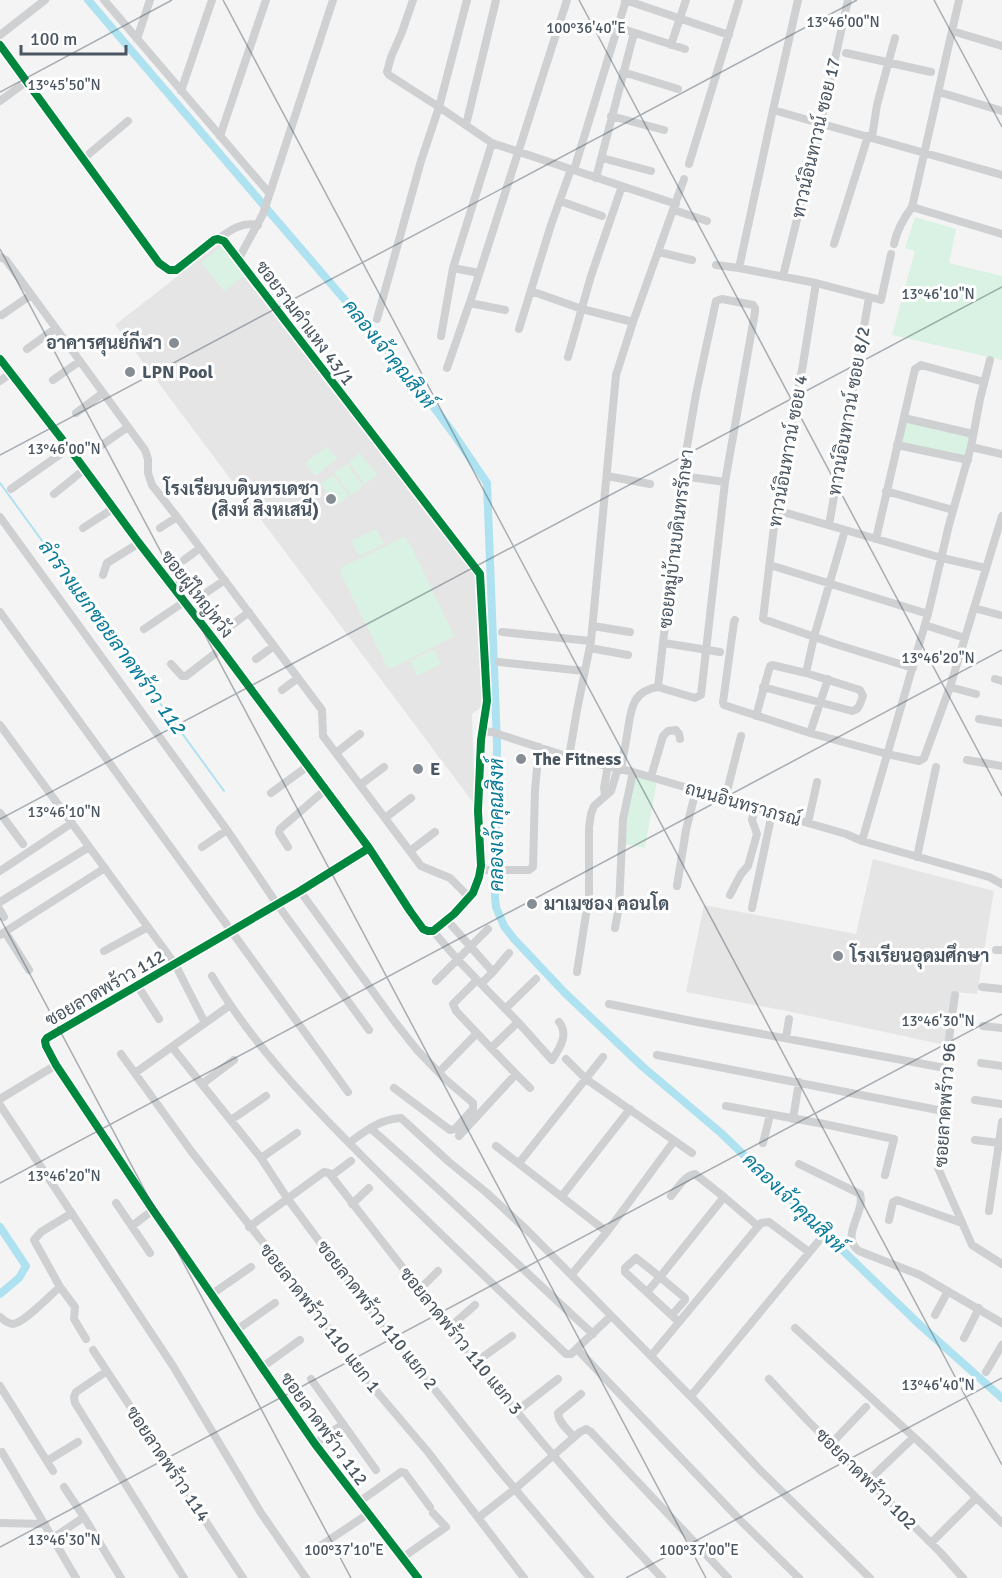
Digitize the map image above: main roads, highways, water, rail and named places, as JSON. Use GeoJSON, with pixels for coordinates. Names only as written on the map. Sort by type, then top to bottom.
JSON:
{"type":"FeatureCollection","features":[{"type":"Feature","properties":{"kind":"waterway","name":"คลองเจ้าคุณสิงห์"},"geometry":{"type":"LineString","coordinates":[[88,0],[416,383],[487,483],[497,744],[495,897],[496,907],[504,926],[565,993],[643,1067],[721,1133],[920,1325],[1002,1398]]}},
{"type":"Feature","properties":{"kind":"waterway","name":"ลำรางแยกซอยลาดพร้าว 112"},"geometry":{"type":"LineString","coordinates":[[0,483],[224,791]]}},
{"type":"Feature","properties":{"kind":"waterway"},"geometry":{"type":"LineString","coordinates":[[0,1227],[26,1266],[19,1278],[0,1294]]}},
{"type":"Feature","properties":{"kind":"place","name":"อาคารศุนย์กีฬา"},"geometry":{"type":"Point","coordinates":[174,343]}},
{"type":"Feature","properties":{"kind":"place","name":"LPN Pool"},"geometry":{"type":"Point","coordinates":[130,372]}},
{"type":"Feature","properties":{"kind":"place","name":"โรงเรียนบดินทรเดชา (สิงห์ สิงหเสนี)"},"geometry":{"type":"Point","coordinates":[331,499]}},
{"type":"Feature","properties":{"kind":"place","name":"The Fitness"},"geometry":{"type":"Point","coordinates":[521,759]}},
{"type":"Feature","properties":{"kind":"place","name":"E"},"geometry":{"type":"Point","coordinates":[418,769]}},
{"type":"Feature","properties":{"kind":"place","name":"มาเมซอง คอนโด"},"geometry":{"type":"Point","coordinates":[532,904]}},
{"type":"Feature","properties":{"kind":"place","name":"โรงเรียนอุดมศึกษา"},"geometry":{"type":"Point","coordinates":[838,956]}}]}
